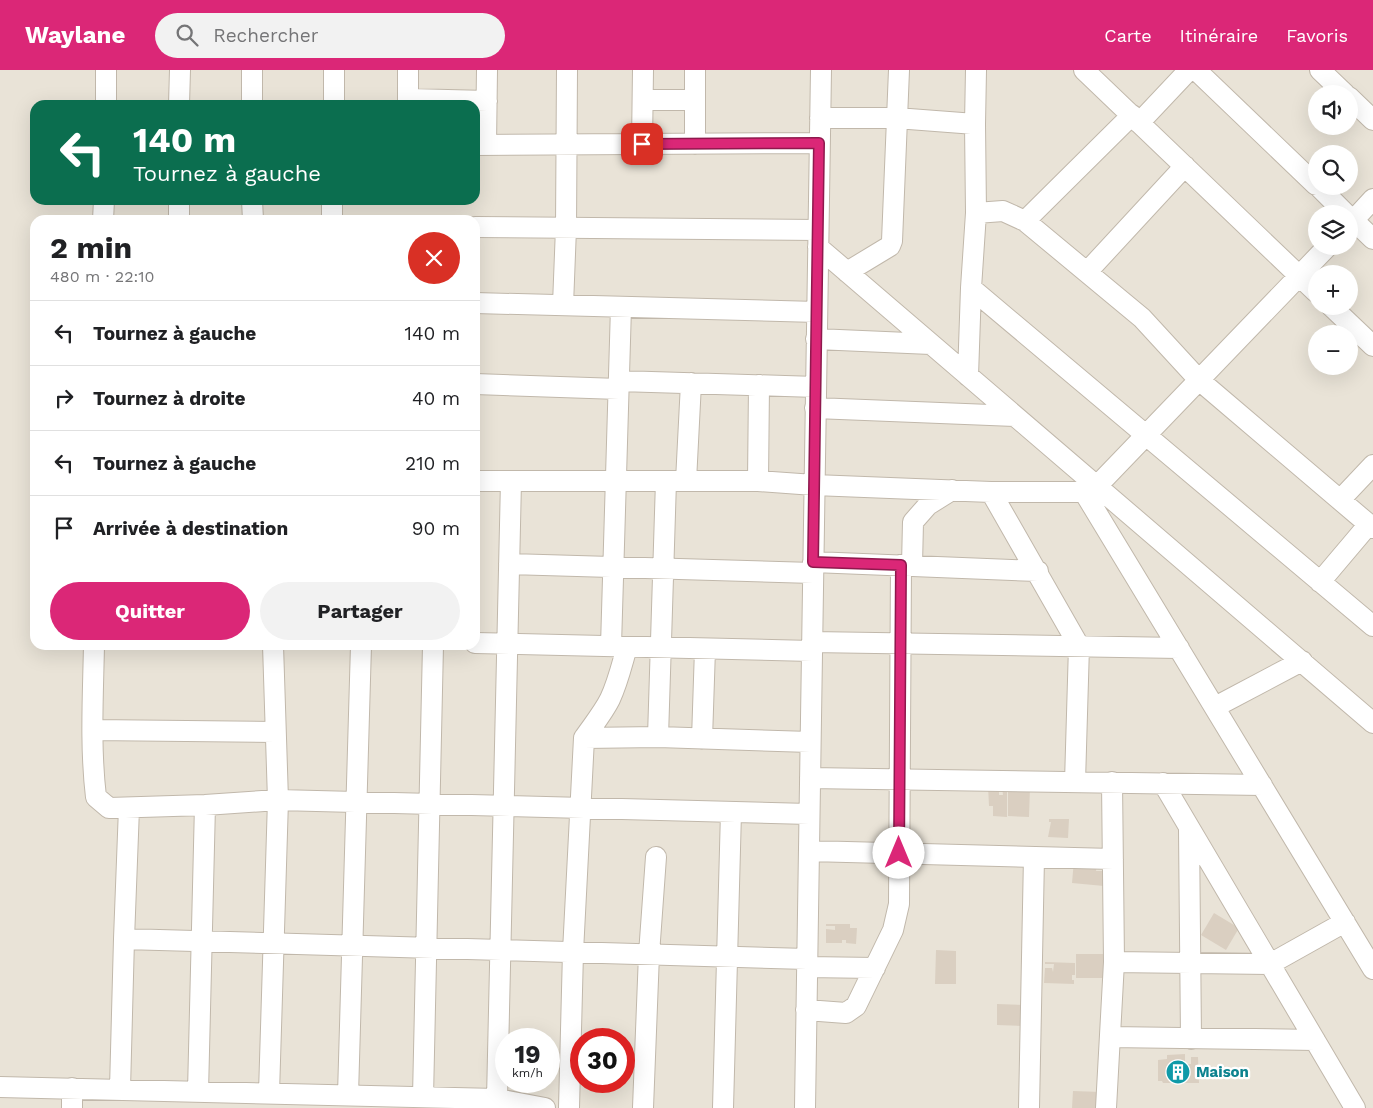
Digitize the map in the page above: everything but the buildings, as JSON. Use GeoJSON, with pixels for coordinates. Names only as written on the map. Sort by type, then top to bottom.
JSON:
{"type":"FeatureCollection","features":[{"type":"Feature","properties":{"kind":"street"},"geometry":{"type":"LineString","coordinates":[[106,70],[106,100]]}},
{"type":"Feature","properties":{"kind":"street"},"geometry":{"type":"LineString","coordinates":[[179,100],[180,70]]}},
{"type":"Feature","properties":{"kind":"street"},"geometry":{"type":"LineString","coordinates":[[252,70],[252,100]]}},
{"type":"Feature","properties":{"kind":"street"},"geometry":{"type":"LineString","coordinates":[[334,70],[334,100]]}},
{"type":"Feature","properties":{"kind":"street"},"geometry":{"type":"LineString","coordinates":[[408,70],[408,100]]}},
{"type":"Feature","properties":{"kind":"street"},"geometry":{"type":"LineString","coordinates":[[487,70],[487,101],[481,145],[819,143]]}},
{"type":"Feature","properties":{"kind":"street"},"geometry":{"type":"LineString","coordinates":[[563,305],[568,70]]}},
{"type":"Feature","properties":{"kind":"street"},"geometry":{"type":"LineString","coordinates":[[642,144],[643,70]]}},
{"type":"Feature","properties":{"kind":"street"},"geometry":{"type":"LineString","coordinates":[[695,70],[695,144]]}},
{"type":"Feature","properties":{"kind":"street"},"geometry":{"type":"LineString","coordinates":[[805,1108],[820,70]]}},
{"type":"Feature","properties":{"kind":"street"},"geometry":{"type":"LineString","coordinates":[[847,272],[890,246],[892,241],[899,70]]}},
{"type":"Feature","properties":{"kind":"street"},"geometry":{"type":"LineString","coordinates":[[968,376],[976,213],[976,70]]}},
{"type":"Feature","properties":{"kind":"street"},"geometry":{"type":"LineString","coordinates":[[1084,70],[1308,284]]}},
{"type":"Feature","properties":{"kind":"street"},"geometry":{"type":"LineString","coordinates":[[1025,221],[1189,70]]}},
{"type":"Feature","properties":{"kind":"street"},"geometry":{"type":"LineString","coordinates":[[1196,70],[1308,177]]}},
{"type":"Feature","properties":{"kind":"street"},"geometry":{"type":"LineString","coordinates":[[1320,70],[1336,85]]}},
{"type":"Feature","properties":{"kind":"street"},"geometry":{"type":"LineString","coordinates":[[642,100],[695,100]]}},
{"type":"Feature","properties":{"kind":"street"},"geometry":{"type":"LineString","coordinates":[[480,101],[487,101]]}},
{"type":"Feature","properties":{"kind":"street"},"geometry":{"type":"LineString","coordinates":[[1358,106],[1373,120]]}},
{"type":"Feature","properties":{"kind":"street"},"geometry":{"type":"LineString","coordinates":[[820,118],[896,118],[975,124]]}},
{"type":"Feature","properties":{"kind":"street"},"geometry":{"type":"LineString","coordinates":[[1087,272],[1185,166]]}},
{"type":"Feature","properties":{"kind":"street"},"geometry":{"type":"LineString","coordinates":[[1326,195],[1335,205]]}},
{"type":"Feature","properties":{"kind":"street"},"geometry":{"type":"LineString","coordinates":[[1358,212],[1373,199]]}},
{"type":"Feature","properties":{"kind":"street"},"geometry":{"type":"LineString","coordinates":[[976,213],[1004,212],[1025,221],[1142,318],[1199,380],[1371,526],[1320,582]]}},
{"type":"Feature","properties":{"kind":"street"},"geometry":{"type":"LineString","coordinates":[[1358,226],[1373,239]]}},
{"type":"Feature","properties":{"kind":"street"},"geometry":{"type":"LineString","coordinates":[[480,227],[566,228],[818,239],[847,272],[1015,416],[1091,489],[1302,661],[1373,723]]}},
{"type":"Feature","properties":{"kind":"street"},"geometry":{"type":"LineString","coordinates":[[480,481],[758,482],[991,492],[1091,489],[1146,435],[1320,255]]}},
{"type":"Feature","properties":{"kind":"street"},"geometry":{"type":"LineString","coordinates":[[971,288],[1373,626]]}},
{"type":"Feature","properties":{"kind":"street"},"geometry":{"type":"LineString","coordinates":[[480,303],[817,312]]}},
{"type":"Feature","properties":{"kind":"street"},"geometry":{"type":"LineString","coordinates":[[569,1108],[573,952],[584,738],[601,715],[618,679],[619,647],[613,567],[621,307]]}},
{"type":"Feature","properties":{"kind":"street"},"geometry":{"type":"LineString","coordinates":[[1341,315],[1373,346]]}},
{"type":"Feature","properties":{"kind":"street"},"geometry":{"type":"LineString","coordinates":[[816,339],[931,344]]}},
{"type":"Feature","properties":{"kind":"street"},"geometry":{"type":"LineString","coordinates":[[686,481],[691,383]]}},
{"type":"Feature","properties":{"kind":"street"},"geometry":{"type":"LineString","coordinates":[[480,384],[619,385],[691,383],[816,386]]}},
{"type":"Feature","properties":{"kind":"street"},"geometry":{"type":"LineString","coordinates":[[758,482],[759,385]]}},
{"type":"Feature","properties":{"kind":"street"},"geometry":{"type":"LineString","coordinates":[[815,408],[1015,416]]}},
{"type":"Feature","properties":{"kind":"street"},"geometry":{"type":"LineString","coordinates":[[1340,500],[1373,465]]}},
{"type":"Feature","properties":{"kind":"street"},"geometry":{"type":"LineString","coordinates":[[504,1103],[500,950],[511,481]]}},
{"type":"Feature","properties":{"kind":"street"},"geometry":{"type":"LineString","coordinates":[[658,738],[666,481]]}},
{"type":"Feature","properties":{"kind":"street"},"geometry":{"type":"LineString","coordinates":[[1091,489],[1178,648],[1373,969]]}},
{"type":"Feature","properties":{"kind":"street"},"geometry":{"type":"LineString","coordinates":[[806,1010],[846,1013],[856,1006],[893,930],[899,904],[900,643],[907,565],[913,522],[928,505],[952,490]]}},
{"type":"Feature","properties":{"kind":"street"},"geometry":{"type":"LineString","coordinates":[[991,492],[1038,571],[1079,646],[1076,782]]}},
{"type":"Feature","properties":{"kind":"street"},"geometry":{"type":"LineString","coordinates":[[509,564],[663,568],[907,565],[1038,571]]}},
{"type":"Feature","properties":{"kind":"street"},"geometry":{"type":"LineString","coordinates":[[480,643],[705,649],[900,643],[1178,648]]}},
{"type":"Feature","properties":{"kind":"street"},"geometry":{"type":"LineString","coordinates":[[702,738],[705,649]]}},
{"type":"Feature","properties":{"kind":"street"},"geometry":{"type":"LineString","coordinates":[[94,650],[94,781],[96,798],[109,808],[205,805],[278,800],[809,814]]}},
{"type":"Feature","properties":{"kind":"street"},"geometry":{"type":"LineString","coordinates":[[269,1093],[278,800],[273,650]]}},
{"type":"Feature","properties":{"kind":"street"},"geometry":{"type":"LineString","coordinates":[[348,1095],[361,650]]}},
{"type":"Feature","properties":{"kind":"street"},"geometry":{"type":"LineString","coordinates":[[426,1101],[426,948],[433,650]]}},
{"type":"Feature","properties":{"kind":"street"},"geometry":{"type":"LineString","coordinates":[[1215,707],[1302,661]]}},
{"type":"Feature","properties":{"kind":"street"},"geometry":{"type":"LineString","coordinates":[[93,730],[275,732]]}},
{"type":"Feature","properties":{"kind":"street"},"geometry":{"type":"LineString","coordinates":[[584,738],[702,738],[810,742]]}},
{"type":"Feature","properties":{"kind":"street"},"geometry":{"type":"LineString","coordinates":[[810,778],[1262,785]]}},
{"type":"Feature","properties":{"kind":"street"},"geometry":{"type":"LineString","coordinates":[[1106,1108],[1114,962],[1112,782]]}},
{"type":"Feature","properties":{"kind":"street"},"geometry":{"type":"LineString","coordinates":[[1163,783],[1355,1108]]}},
{"type":"Feature","properties":{"kind":"street"},"geometry":{"type":"LineString","coordinates":[[198,1092],[205,805]]}},
{"type":"Feature","properties":{"kind":"street"},"geometry":{"type":"LineString","coordinates":[[120,1090],[129,808]]}},
{"type":"Feature","properties":{"kind":"street"},"geometry":{"type":"LineString","coordinates":[[724,1108],[731,812]]}},
{"type":"Feature","properties":{"kind":"street"},"geometry":{"type":"LineString","coordinates":[[1189,828],[1191,1039]]}},
{"type":"Feature","properties":{"kind":"street"},"geometry":{"type":"LineString","coordinates":[[809,851],[1113,859]]}},
{"type":"Feature","properties":{"kind":"street"},"geometry":{"type":"LineString","coordinates":[[1029,1108],[1034,857]]}},
{"type":"Feature","properties":{"kind":"street"},"geometry":{"type":"LineString","coordinates":[[643,1108],[649,954],[656,858]]}},
{"type":"Feature","properties":{"kind":"street"},"geometry":{"type":"LineString","coordinates":[[1114,962],[1270,964],[1345,922]]}},
{"type":"Feature","properties":{"kind":"street"},"geometry":{"type":"LineString","coordinates":[[124,939],[728,956],[875,968]]}},
{"type":"Feature","properties":{"kind":"street"},"geometry":{"type":"LineString","coordinates":[[1110,1037],[1315,1040]]}},
{"type":"Feature","properties":{"kind":"street"},"geometry":{"type":"LineString","coordinates":[[0,1088],[72,1098],[120,1090],[269,1093],[320,1101],[348,1095],[370,1102],[504,1103],[545,1108]]}},
{"type":"Feature","properties":{"kind":"shaded area"},"geometry":{"type":"Polygon","coordinates":[[[0,70],[1373,70],[1373,1108],[0,1108],[0,70]]]}},
{"type":"Feature","properties":{"kind":"place","name":"Maison"},"geometry":{"type":"Point","coordinates":[1178,1072]}},
{"type":"Feature","properties":{"kind":"route"},"geometry":{"type":"LineString","coordinates":[[642,144],[819,143],[813,562],[901,565],[899,853]]}}]}
